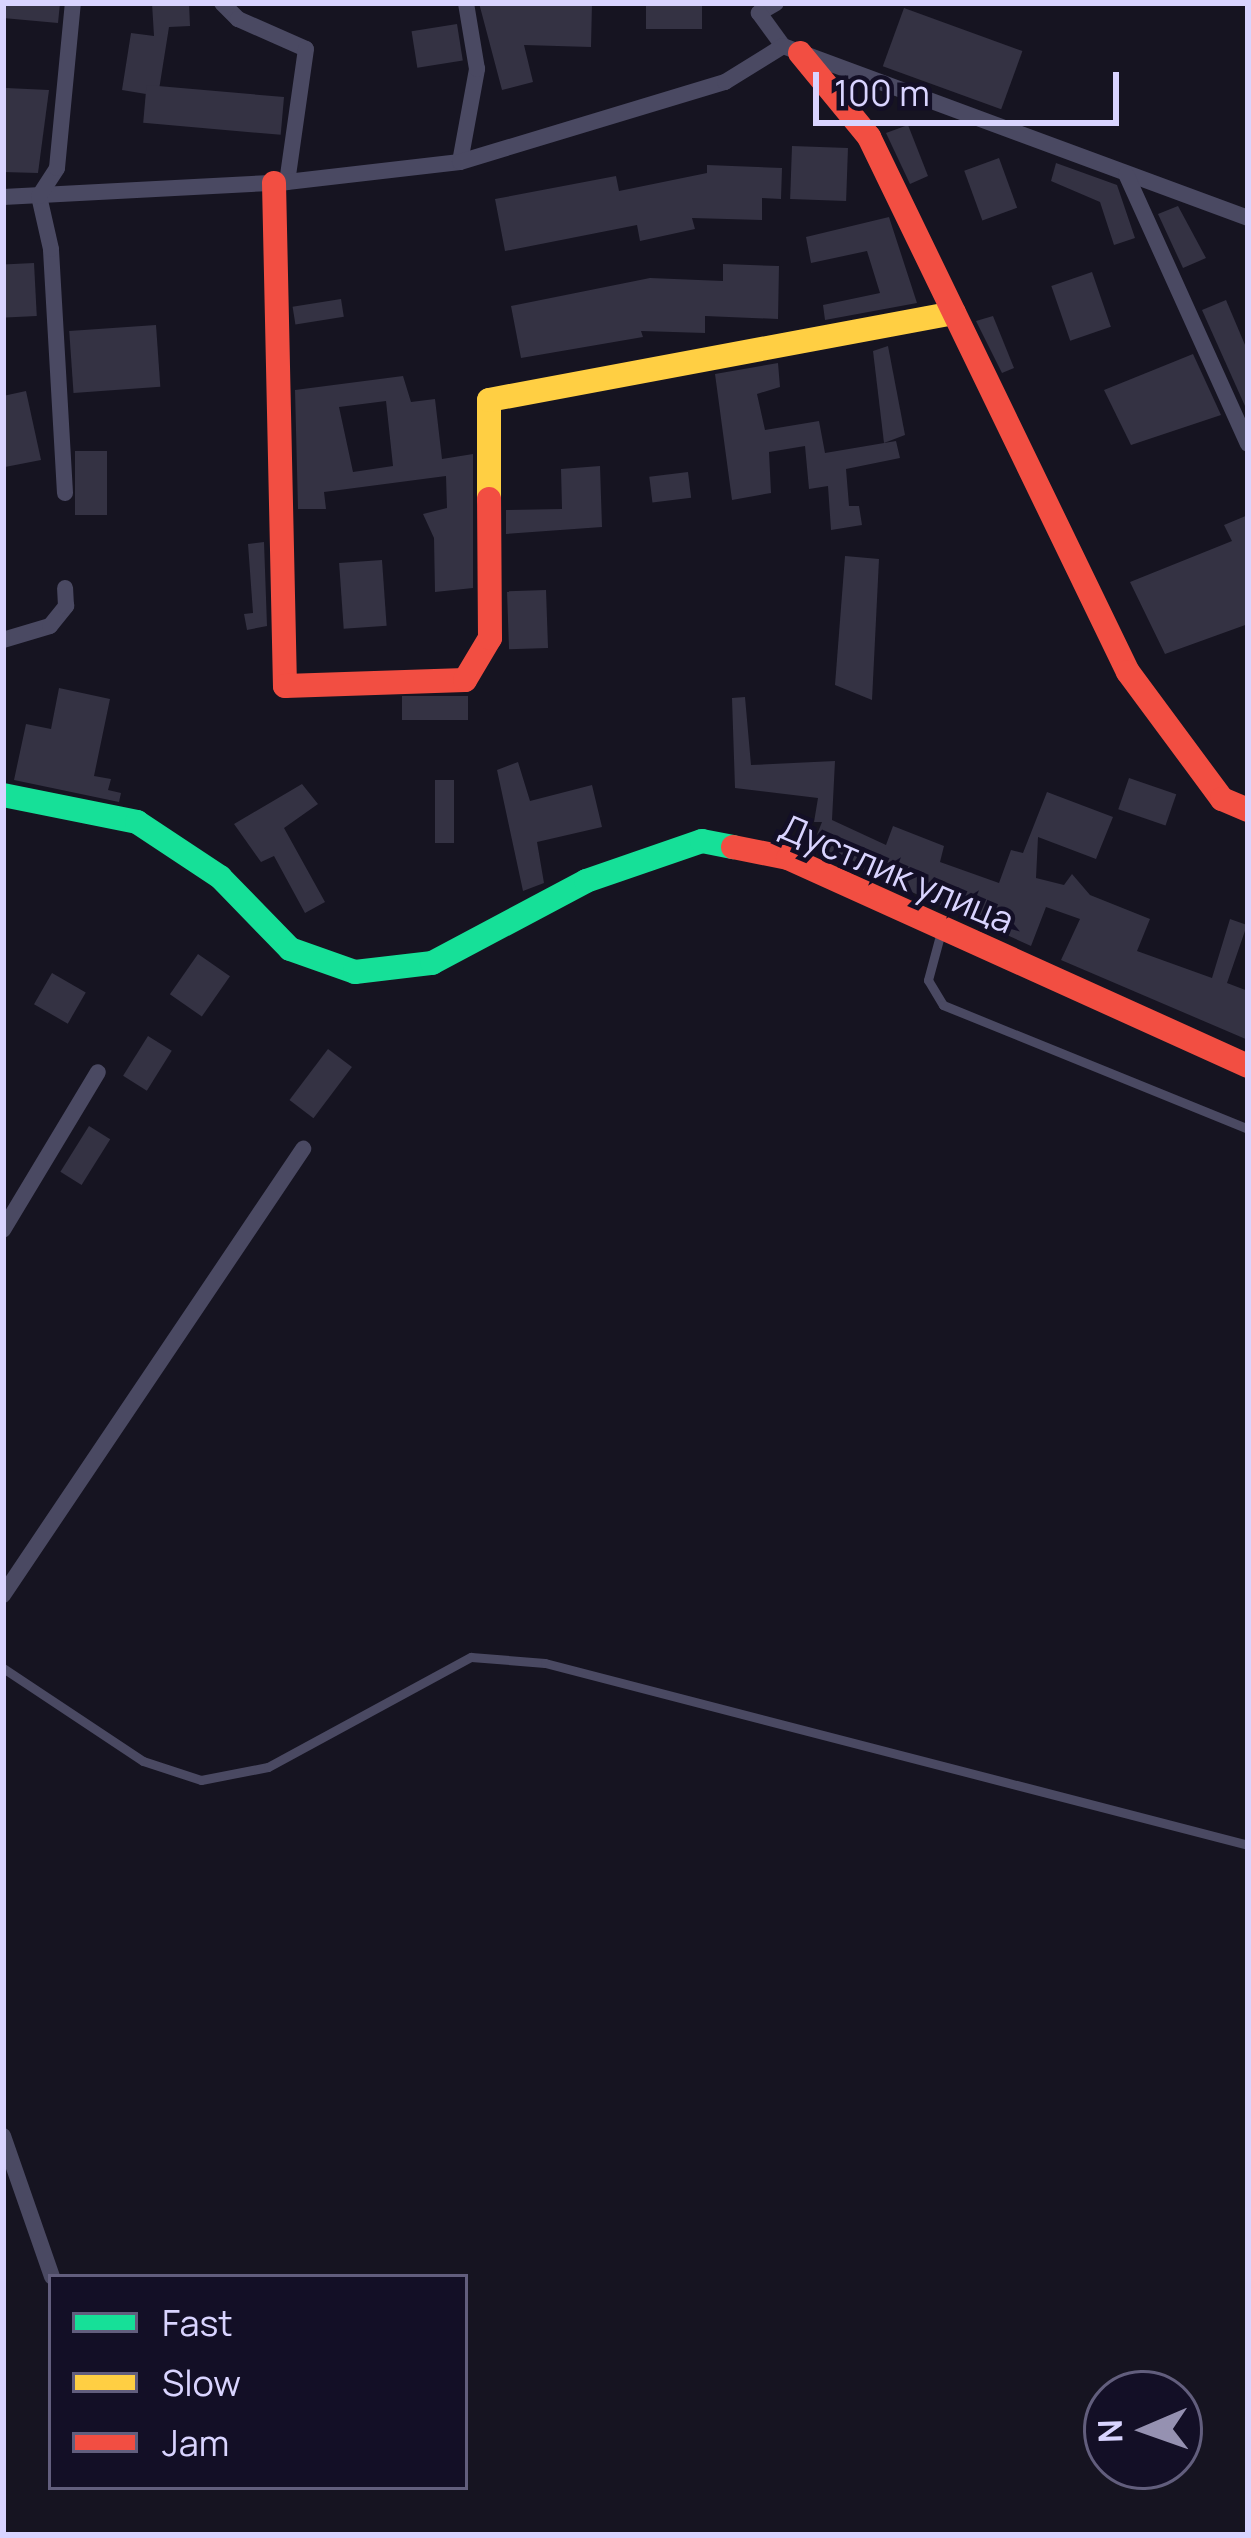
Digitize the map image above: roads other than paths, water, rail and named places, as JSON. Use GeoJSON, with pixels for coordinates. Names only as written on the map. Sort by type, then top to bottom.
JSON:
{"type":"FeatureCollection","features":[{"type":"Feature","properties":{"kind":"street"},"geometry":{"type":"LineString","coordinates":[[65,493],[51,249],[39,196],[57,168],[73,3]]}},
{"type":"Feature","properties":{"kind":"street"},"geometry":{"type":"LineString","coordinates":[[222,3],[238,20],[306,50],[280,183],[285,686],[465,680],[490,638],[489,400],[954,313]]}},
{"type":"Feature","properties":{"kind":"street"},"geometry":{"type":"LineString","coordinates":[[460,162],[477,69],[466,3]]}},
{"type":"Feature","properties":{"kind":"street"},"geometry":{"type":"LineString","coordinates":[[776,3],[756,8],[869,137],[1128,672],[1222,799],[1248,810]]}},
{"type":"Feature","properties":{"kind":"street"},"geometry":{"type":"LineString","coordinates":[[3,197],[280,183],[460,162],[725,82],[792,50],[1248,218]]}},
{"type":"Feature","properties":{"kind":"street"},"geometry":{"type":"LineString","coordinates":[[1126,174],[1248,444]]}},
{"type":"Feature","properties":{"kind":"street"},"geometry":{"type":"LineString","coordinates":[[3,640],[50,626],[66,606],[65,588]]}},
{"type":"Feature","properties":{"kind":"street","name":"Дустлик улица"},"geometry":{"type":"LineString","coordinates":[[3,795],[137,822],[220,877],[290,949],[356,972],[433,963],[586,881],[702,841],[788,858],[1248,1066]]}},
{"type":"Feature","properties":{"kind":"street"},"geometry":{"type":"LineString","coordinates":[[3,1231],[98,1072]]}},
{"type":"Feature","properties":{"kind":"street"},"geometry":{"type":"LineString","coordinates":[[3,1595],[303,1148]]}},
{"type":"Feature","properties":{"kind":"street"},"geometry":{"type":"LineString","coordinates":[[3,2136],[51,2274]]}},
{"type":"Feature","properties":{"kind":"lane"},"geometry":{"type":"LineString","coordinates":[[942,928],[928,980],[943,1006],[1248,1130]]}},
{"type":"Feature","properties":{"kind":"lane"},"geometry":{"type":"LineString","coordinates":[[3,1668],[143,1760],[202,1780],[268,1767],[471,1657],[545,1663],[1248,1845]]}}]}
